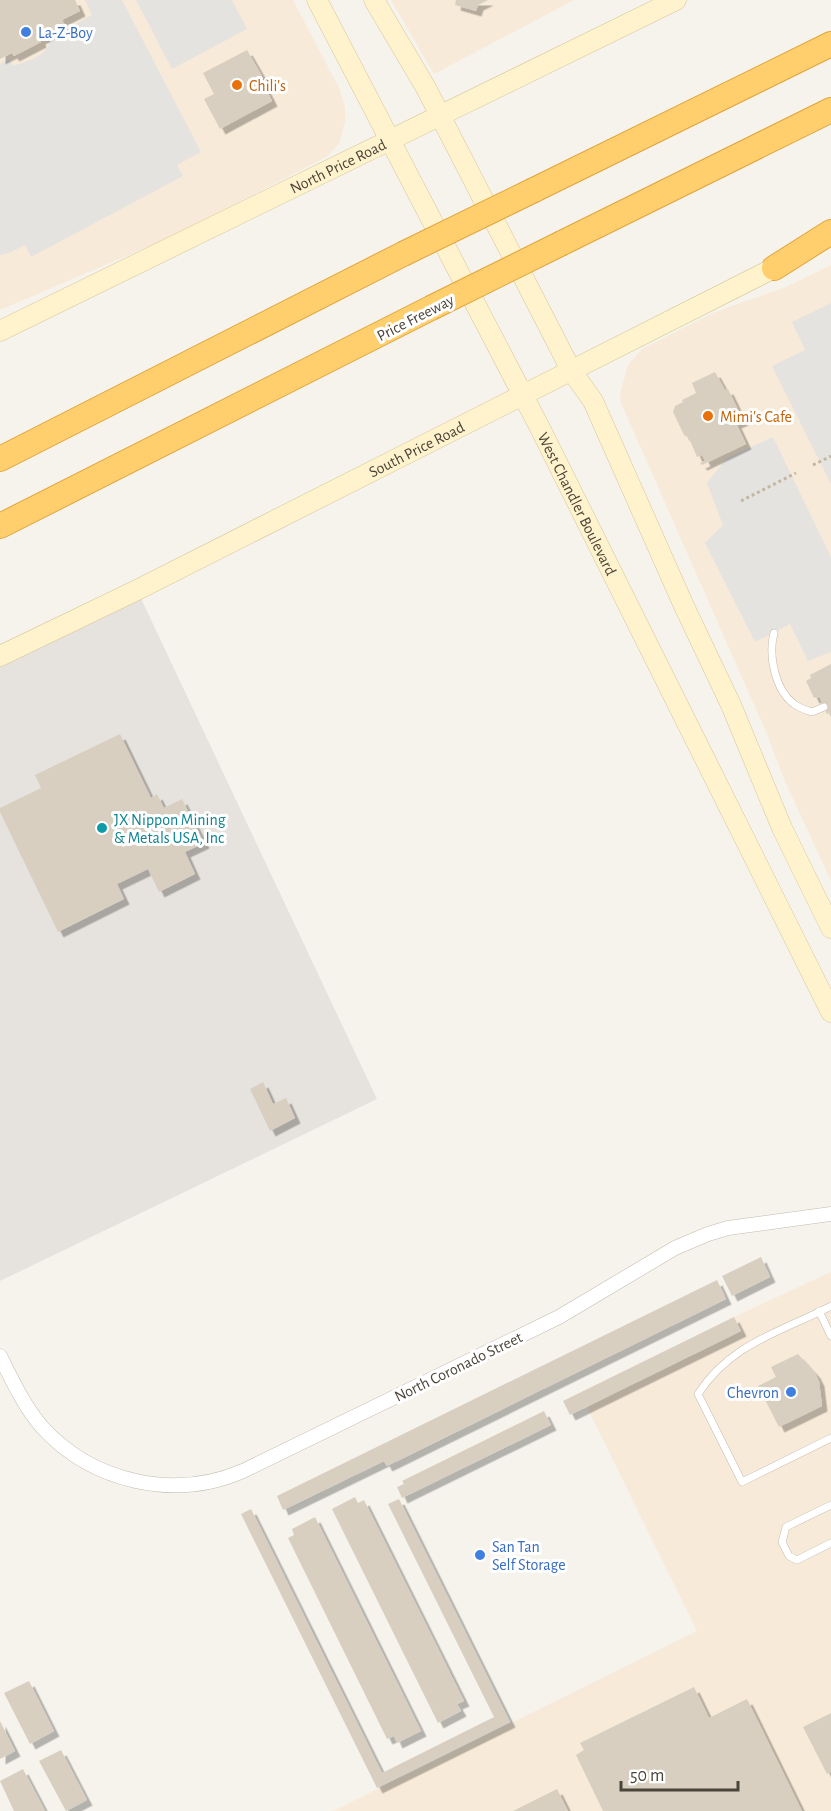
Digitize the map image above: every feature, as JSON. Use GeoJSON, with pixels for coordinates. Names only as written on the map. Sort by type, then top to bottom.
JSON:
{"type":"FeatureCollection","features":[{"type":"Feature","properties":{"kind":"highway"},"geometry":{"type":"LineString","coordinates":[[0,459],[404,254],[831,44]]}},
{"type":"Feature","properties":{"kind":"highway","name":"Price Freeway"},"geometry":{"type":"LineString","coordinates":[[0,526],[431,308],[831,110]]}},
{"type":"Feature","properties":{"kind":"highway"},"geometry":{"type":"LineString","coordinates":[[774,268],[831,232]]}},
{"type":"Feature","properties":{"kind":"main road","name":"West Chandler Boulevard"},"geometry":{"type":"LineString","coordinates":[[317,0],[523,394],[831,1012]]}},
{"type":"Feature","properties":{"kind":"main road"},"geometry":{"type":"LineString","coordinates":[[374,0],[440,116],[571,370],[593,401],[684,606],[731,705],[782,828],[831,928]]}},
{"type":"Feature","properties":{"kind":"main road","name":"North Price Road"},"geometry":{"type":"LineString","coordinates":[[0,331],[676,0]]}},
{"type":"Feature","properties":{"kind":"main road","name":"South Price Road"},"geometry":{"type":"LineString","coordinates":[[0,656],[137,590],[831,240]]}},
{"type":"Feature","properties":{"kind":"street","name":"North Coronado Street"},"geometry":{"type":"LineString","coordinates":[[0,1356],[32,1414],[56,1440],[81,1460],[107,1473],[150,1484],[188,1485],[227,1478],[559,1317],[675,1248],[728,1228],[831,1214]]}},
{"type":"Feature","properties":{"kind":"lane"},"geometry":{"type":"LineString","coordinates":[[774,633],[771,646],[772,662],[787,698],[796,706],[812,712],[825,707]]}},
{"type":"Feature","properties":{"kind":"lane"},"geometry":{"type":"LineString","coordinates":[[831,1306],[771,1332],[736,1354],[705,1383],[698,1394],[742,1482],[831,1438]]}},
{"type":"Feature","properties":{"kind":"lane"},"geometry":{"type":"LineString","coordinates":[[819,1311],[831,1336]]}},
{"type":"Feature","properties":{"kind":"lane"},"geometry":{"type":"LineString","coordinates":[[831,1505],[786,1527],[782,1542],[789,1556],[797,1560],[831,1543]]}},
{"type":"Feature","properties":{"kind":"path"},"geometry":{"type":"LineString","coordinates":[[813,465],[831,456]]}},
{"type":"Feature","properties":{"kind":"path"},"geometry":{"type":"LineString","coordinates":[[741,501],[796,474]]}},
{"type":"Feature","properties":{"kind":"shaded area"},"geometry":{"type":"Polygon","coordinates":[[[0,0],[293,0],[340,90],[345,108],[345,122],[339,144],[326,157],[168,238],[0,310],[0,0]]]}},
{"type":"Feature","properties":{"kind":"shaded area"},"geometry":{"type":"Polygon","coordinates":[[[85,0],[122,0],[201,152],[177,165],[183,176],[31,257],[25,245],[0,255],[0,64],[9,59],[13,66],[43,53],[49,46],[46,40],[92,15],[85,0]]]}},
{"type":"Feature","properties":{"kind":"shaded area"},"geometry":{"type":"Polygon","coordinates":[[[136,0],[232,0],[247,29],[172,69],[136,0]]]}},
{"type":"Feature","properties":{"kind":"shaded area"},"geometry":{"type":"Polygon","coordinates":[[[391,0],[574,0],[434,74],[391,0]]]}},
{"type":"Feature","properties":{"kind":"shaded area"},"geometry":{"type":"Polygon","coordinates":[[[831,265],[831,881],[784,779],[767,734],[621,403],[620,394],[628,365],[642,349],[715,312],[786,287],[831,265]]]}},
{"type":"Feature","properties":{"kind":"shaded area"},"geometry":{"type":"Polygon","coordinates":[[[831,303],[831,484],[772,366],[805,350],[792,322],[831,303]]]}},
{"type":"Feature","properties":{"kind":"shaded area"},"geometry":{"type":"Polygon","coordinates":[[[773,437],[831,557],[831,652],[808,661],[790,624],[755,642],[705,543],[723,525],[707,483],[727,458],[773,437]]]}},
{"type":"Feature","properties":{"kind":"shaded area"},"geometry":{"type":"Polygon","coordinates":[[[137,590],[377,1099],[0,1281],[0,656],[137,590]]]}},
{"type":"Feature","properties":{"kind":"shaded area"},"geometry":{"type":"Polygon","coordinates":[[[831,1272],[831,1811],[333,1811],[697,1631],[587,1407],[734,1317],[831,1272]]]}},
{"type":"Feature","properties":{"kind":"building","name":"La-Z-Boy"},"geometry":{"type":"Polygon","coordinates":[[[0,0],[75,0],[80,11],[62,20],[65,25],[40,39],[41,42],[14,56],[12,53],[0,59],[0,0]]]}},
{"type":"Feature","properties":{"kind":"building"},"geometry":{"type":"Polygon","coordinates":[[[456,0],[488,0],[478,5],[476,11],[455,5],[456,0]]]}},
{"type":"Feature","properties":{"kind":"building","name":"Chili's"},"geometry":{"type":"Polygon","coordinates":[[[247,50],[262,76],[260,77],[272,101],[220,129],[204,99],[214,94],[203,73],[247,50]]]}},
{"type":"Feature","properties":{"kind":"building","name":"Mimi's Cafe"},"geometry":{"type":"Polygon","coordinates":[[[715,372],[725,390],[728,389],[743,420],[736,423],[746,444],[702,465],[700,463],[705,461],[702,455],[697,457],[689,438],[684,435],[673,412],[675,406],[683,402],[682,400],[696,393],[692,383],[715,372]]]}},
{"type":"Feature","properties":{"kind":"building"},"geometry":{"type":"Polygon","coordinates":[[[831,664],[831,713],[827,714],[820,698],[814,698],[806,681],[811,678],[810,675],[831,664]]]}},
{"type":"Feature","properties":{"kind":"building","name":"JX Nippon Mining & Metals USA, Inc"},"geometry":{"type":"Polygon","coordinates":[[[120,734],[151,798],[157,794],[164,808],[182,799],[204,843],[185,852],[195,874],[159,892],[148,869],[117,884],[124,899],[58,932],[0,808],[41,788],[35,775],[120,734]]]}},
{"type":"Feature","properties":{"kind":"building"},"geometry":{"type":"Polygon","coordinates":[[[263,1082],[273,1104],[286,1098],[295,1118],[270,1131],[250,1089],[263,1082]]]}},
{"type":"Feature","properties":{"kind":"building"},"geometry":{"type":"Polygon","coordinates":[[[761,1257],[770,1277],[732,1296],[722,1276],[761,1257]]]}},
{"type":"Feature","properties":{"kind":"building"},"geometry":{"type":"Polygon","coordinates":[[[717,1280],[726,1299],[387,1466],[384,1461],[283,1510],[277,1496],[717,1280]]]}},
{"type":"Feature","properties":{"kind":"building"},"geometry":{"type":"Polygon","coordinates":[[[734,1317],[741,1331],[570,1415],[563,1401],[734,1317]]]}},
{"type":"Feature","properties":{"kind":"building","name":"Chevron"},"geometry":{"type":"Polygon","coordinates":[[[798,1354],[819,1381],[822,1406],[779,1427],[758,1386],[776,1377],[771,1367],[798,1354]]]}},
{"type":"Feature","properties":{"kind":"building"},"geometry":{"type":"Polygon","coordinates":[[[544,1411],[551,1425],[402,1498],[397,1487],[404,1484],[402,1481],[544,1411]]]}},
{"type":"Feature","properties":{"kind":"building"},"geometry":{"type":"Polygon","coordinates":[[[355,1497],[358,1503],[364,1500],[464,1701],[457,1704],[461,1711],[438,1723],[332,1509],[355,1497]]]}},
{"type":"Feature","properties":{"kind":"building"},"geometry":{"type":"Polygon","coordinates":[[[399,1499],[510,1722],[377,1788],[241,1514],[251,1509],[382,1773],[494,1717],[388,1504],[399,1499]]]}},
{"type":"Feature","properties":{"kind":"building"},"geometry":{"type":"Polygon","coordinates":[[[315,1517],[421,1731],[397,1743],[394,1736],[387,1739],[288,1538],[294,1535],[292,1529],[315,1517]]]}},
{"type":"Feature","properties":{"kind":"building"},"geometry":{"type":"Polygon","coordinates":[[[29,1681],[54,1731],[30,1744],[4,1693],[29,1681]]]}},
{"type":"Feature","properties":{"kind":"building"},"geometry":{"type":"Polygon","coordinates":[[[694,1687],[709,1718],[747,1699],[802,1811],[603,1811],[576,1755],[584,1750],[580,1743],[694,1687]]]}},
{"type":"Feature","properties":{"kind":"building"},"geometry":{"type":"Polygon","coordinates":[[[831,1713],[831,1772],[827,1774],[803,1727],[831,1713]]]}},
{"type":"Feature","properties":{"kind":"building"},"geometry":{"type":"Polygon","coordinates":[[[0,1721],[15,1751],[0,1759],[0,1721]]]}},
{"type":"Feature","properties":{"kind":"building"},"geometry":{"type":"Polygon","coordinates":[[[61,1750],[87,1800],[66,1811],[39,1761],[61,1750]]]}},
{"type":"Feature","properties":{"kind":"building"},"geometry":{"type":"Polygon","coordinates":[[[23,1769],[45,1811],[14,1811],[0,1781],[23,1769]]]}},
{"type":"Feature","properties":{"kind":"building"},"geometry":{"type":"Polygon","coordinates":[[[557,1789],[568,1811],[513,1811],[557,1789]]]}},
{"type":"Feature","properties":{"kind":"place","name":"La-Z-Boy"},"geometry":{"type":"Point","coordinates":[26,32]}},
{"type":"Feature","properties":{"kind":"place","name":"Chili's"},"geometry":{"type":"Point","coordinates":[237,85]}},
{"type":"Feature","properties":{"kind":"place","name":"Mimi's Cafe"},"geometry":{"type":"Point","coordinates":[708,416]}},
{"type":"Feature","properties":{"kind":"place","name":"JX Nippon Mining & Metals USA, Inc"},"geometry":{"type":"Point","coordinates":[102,828]}},
{"type":"Feature","properties":{"kind":"place","name":"Chevron"},"geometry":{"type":"Point","coordinates":[791,1392]}},
{"type":"Feature","properties":{"kind":"place","name":"San Tan Self Storage"},"geometry":{"type":"Point","coordinates":[480,1555]}}]}
